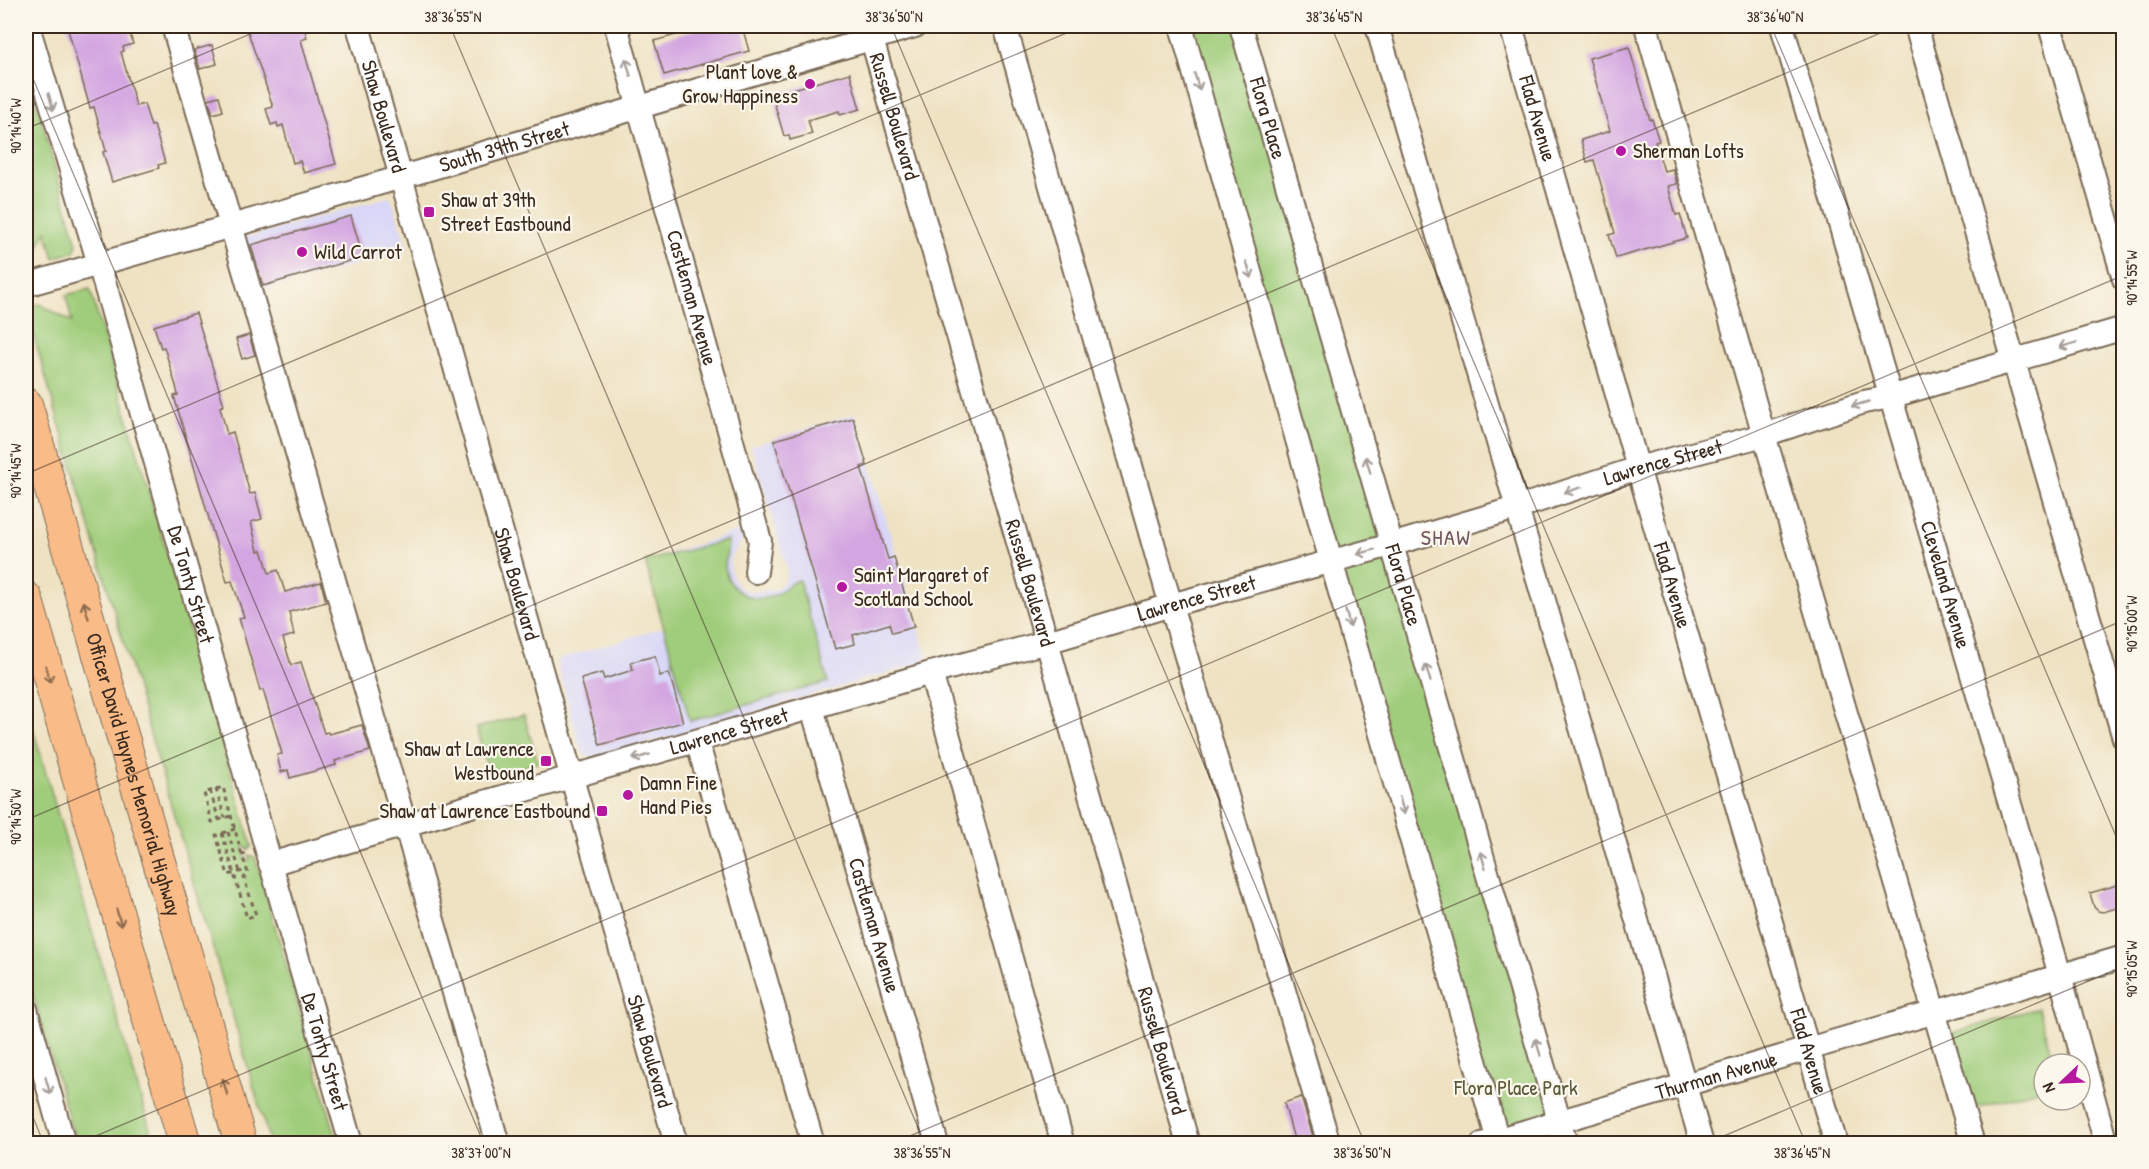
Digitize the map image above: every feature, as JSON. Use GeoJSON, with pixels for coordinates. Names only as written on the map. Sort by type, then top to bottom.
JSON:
{"type":"FeatureCollection","features":[{"type":"Feature","properties":{"kind":"highway","name":"Officer David Haynes Memorial Highway"},"geometry":{"type":"LineString","coordinates":[[26,404],[242,1143]]}},
{"type":"Feature","properties":{"kind":"highway"},"geometry":{"type":"LineString","coordinates":[[26,598],[185,1143]]}},
{"type":"Feature","properties":{"kind":"street","name":"De Tonty Street"},"geometry":{"type":"LineString","coordinates":[[28,26],[99,264],[351,1143]]}},
{"type":"Feature","properties":{"kind":"street"},"geometry":{"type":"LineString","coordinates":[[173,26],[498,1143]]}},
{"type":"Feature","properties":{"kind":"street","name":"Shaw Boulevard"},"geometry":{"type":"LineString","coordinates":[[358,26],[676,1143]]}},
{"type":"Feature","properties":{"kind":"street","name":"Castleman Avenue"},"geometry":{"type":"LineString","coordinates":[[616,26],[760,541],[756,572]]}},
{"type":"Feature","properties":{"kind":"street","name":"South 39th Street"},"geometry":{"type":"LineString","coordinates":[[26,285],[640,108],[869,32],[915,26]]}},
{"type":"Feature","properties":{"kind":"street"},"geometry":{"type":"LineString","coordinates":[[1005,26],[1171,605],[1329,1143]]}},
{"type":"Feature","properties":{"kind":"street"},"geometry":{"type":"LineString","coordinates":[[1181,26],[1493,1142]]}},
{"type":"Feature","properties":{"kind":"street","name":"Flora Place"},"geometry":{"type":"LineString","coordinates":[[1241,26],[1566,1143]]}},
{"type":"Feature","properties":{"kind":"street"},"geometry":{"type":"LineString","coordinates":[[1377,26],[1702,1143]]}},
{"type":"Feature","properties":{"kind":"street","name":"Flad Avenue"},"geometry":{"type":"LineString","coordinates":[[1511,26],[1836,1143]]}},
{"type":"Feature","properties":{"kind":"street"},"geometry":{"type":"LineString","coordinates":[[1646,26],[1973,1143]]}},
{"type":"Feature","properties":{"kind":"street","name":"Cleveland Avenue"},"geometry":{"type":"LineString","coordinates":[[1782,26],[2060,975],[2106,1143]]}},
{"type":"Feature","properties":{"kind":"street"},"geometry":{"type":"LineString","coordinates":[[1916,26],[2124,738]]}},
{"type":"Feature","properties":{"kind":"street"},"geometry":{"type":"LineString","coordinates":[[2050,26],[2124,279]]}},
{"type":"Feature","properties":{"kind":"street","name":"Russell Boulevard"},"geometry":{"type":"LineString","coordinates":[[869,32],[1047,642],[1188,1143]]}},
{"type":"Feature","properties":{"kind":"street","name":"Lawrence Street"},"geometry":{"type":"LineString","coordinates":[[270,864],[931,673],[1391,545],[1516,508],[1638,468],[1764,435],[1864,402],[1890,397],[2014,362],[2124,328]]}},
{"type":"Feature","properties":{"kind":"street"},"geometry":{"type":"LineString","coordinates":[[931,673],[1063,1143]]}},
{"type":"Feature","properties":{"kind":"street","name":"Castleman Avenue"},"geometry":{"type":"LineString","coordinates":[[812,708],[937,1143]]}},
{"type":"Feature","properties":{"kind":"street"},"geometry":{"type":"LineString","coordinates":[[697,741],[813,1143]]}},
{"type":"Feature","properties":{"kind":"street","name":"Thurman Avenue"},"geometry":{"type":"LineString","coordinates":[[1493,1142],[1684,1084],[2124,957]]}},
{"type":"Feature","properties":{"kind":"street"},"geometry":{"type":"LineString","coordinates":[[26,1009],[64,1143]]}},
{"type":"Feature","properties":{"kind":"path"},"geometry":{"type":"LineString","coordinates":[[231,816],[212,822],[204,793],[223,787],[248,873],[244,878],[256,915],[247,918],[234,874]]}},
{"type":"Feature","properties":{"kind":"path"},"geometry":{"type":"LineString","coordinates":[[216,789],[225,818]]}},
{"type":"Feature","properties":{"kind":"path"},"geometry":{"type":"LineString","coordinates":[[210,791],[219,820]]}},
{"type":"Feature","properties":{"kind":"path"},"geometry":{"type":"LineString","coordinates":[[220,804],[227,802]]}},
{"type":"Feature","properties":{"kind":"path"},"geometry":{"type":"LineString","coordinates":[[235,830],[216,835],[225,866],[228,875],[247,870]]}},
{"type":"Feature","properties":{"kind":"path"},"geometry":{"type":"LineString","coordinates":[[228,832],[240,872]]}},
{"type":"Feature","properties":{"kind":"shaded area"},"geometry":{"type":"Polygon","coordinates":[[[388,197],[392,200],[408,250],[255,292],[240,239],[388,197]]]}},
{"type":"Feature","properties":{"kind":"shaded area","name":"Saint Margaret of Scotland School"},"geometry":{"type":"Polygon","coordinates":[[[855,414],[928,661],[598,758],[586,756],[581,750],[556,660],[665,627],[645,561],[745,529],[742,540],[730,559],[734,580],[741,589],[751,592],[774,590],[781,585],[786,577],[787,568],[751,446],[855,414]]]}},
{"type":"Feature","properties":{"kind":"green space","name":"Flora Place Park"},"geometry":{"type":"Polygon","coordinates":[[[1181,26],[1241,26],[1566,1143],[1499,1143],[1181,26]]]}},
{"type":"Feature","properties":{"kind":"green space"},"geometry":{"type":"Polygon","coordinates":[[[26,67],[77,244],[74,252],[54,258],[46,231],[29,266],[26,267],[26,67]]]}},
{"type":"Feature","properties":{"kind":"green space"},"geometry":{"type":"Polygon","coordinates":[[[90,289],[252,846],[248,850],[247,847],[243,848],[246,860],[250,859],[249,855],[255,857],[338,1143],[270,1143],[27,313],[26,307],[40,304],[72,322],[66,295],[90,289]]]}},
{"type":"Feature","properties":{"kind":"green space"},"geometry":{"type":"Polygon","coordinates":[[[728,540],[726,573],[733,587],[739,592],[752,598],[767,598],[799,580],[828,682],[690,721],[645,561],[728,540]]]}},
{"type":"Feature","properties":{"kind":"green space"},"geometry":{"type":"Polygon","coordinates":[[[26,705],[154,1143],[76,1143],[26,971],[26,705]]]}},
{"type":"Feature","properties":{"kind":"green space"},"geometry":{"type":"Polygon","coordinates":[[[524,715],[538,763],[490,777],[476,728],[524,715]]]}},
{"type":"Feature","properties":{"kind":"green space"},"geometry":{"type":"Polygon","coordinates":[[[2038,1008],[2051,1052],[2032,1052],[2032,1092],[1973,1109],[1952,1033],[2038,1008]]]}},
{"type":"Feature","properties":{"kind":"building"},"geometry":{"type":"Polygon","coordinates":[[[67,26],[128,26],[133,44],[123,47],[124,51],[121,52],[136,106],[144,104],[151,126],[154,125],[165,163],[158,165],[159,168],[112,182],[94,107],[90,108],[67,26]]]}},
{"type":"Feature","properties":{"kind":"building"},"geometry":{"type":"Polygon","coordinates":[[[246,26],[304,26],[307,38],[301,40],[336,164],[304,173],[300,161],[293,163],[283,125],[278,127],[277,123],[271,125],[266,109],[273,107],[246,26]]]}},
{"type":"Feature","properties":{"kind":"building"},"geometry":{"type":"Polygon","coordinates":[[[708,26],[742,26],[749,51],[664,75],[654,41],[708,26]]]}},
{"type":"Feature","properties":{"kind":"building"},"geometry":{"type":"Polygon","coordinates":[[[212,45],[217,64],[200,69],[194,50],[212,45]]]}},
{"type":"Feature","properties":{"kind":"building","name":"Sherman Lofts"},"geometry":{"type":"Polygon","coordinates":[[[1629,47],[1650,120],[1652,119],[1659,141],[1655,142],[1664,171],[1673,169],[1677,184],[1668,186],[1676,215],[1680,214],[1687,238],[1616,258],[1609,235],[1615,233],[1594,160],[1587,162],[1581,140],[1610,131],[1589,58],[1629,47]]]}},
{"type":"Feature","properties":{"kind":"building"},"geometry":{"type":"Polygon","coordinates":[[[850,73],[860,109],[840,115],[839,111],[808,120],[812,134],[790,140],[789,135],[784,136],[772,95],[850,73]]]}},
{"type":"Feature","properties":{"kind":"building"},"geometry":{"type":"Polygon","coordinates":[[[219,96],[223,111],[213,114],[208,99],[219,96]]]}},
{"type":"Feature","properties":{"kind":"building","name":"Wild Carrot"},"geometry":{"type":"Polygon","coordinates":[[[351,216],[363,257],[263,286],[251,245],[351,216]]]}},
{"type":"Feature","properties":{"kind":"building"},"geometry":{"type":"Polygon","coordinates":[[[196,313],[224,405],[220,407],[227,434],[233,432],[250,494],[255,493],[262,519],[251,522],[258,551],[262,550],[269,573],[278,570],[285,592],[321,582],[326,602],[289,612],[294,635],[283,638],[291,665],[301,662],[324,733],[329,734],[362,725],[370,751],[335,761],[336,765],[290,778],[288,770],[281,772],[277,755],[282,754],[263,690],[260,691],[239,618],[244,617],[232,581],[227,582],[174,396],[178,395],[176,386],[164,347],[161,348],[154,326],[196,313]]]}},
{"type":"Feature","properties":{"kind":"building"},"geometry":{"type":"Polygon","coordinates":[[[249,335],[255,355],[242,359],[236,339],[249,335]]]}},
{"type":"Feature","properties":{"kind":"building"},"geometry":{"type":"Polygon","coordinates":[[[853,418],[867,465],[861,467],[888,559],[894,557],[914,627],[892,633],[889,624],[853,635],[855,644],[835,649],[774,440],[853,418]]]}},
{"type":"Feature","properties":{"kind":"building"},"geometry":{"type":"Polygon","coordinates":[[[655,656],[660,676],[669,673],[683,722],[600,745],[581,679],[602,673],[604,679],[633,670],[631,662],[655,656]]]}},
{"type":"Feature","properties":{"kind":"building"},"geometry":{"type":"Polygon","coordinates":[[[2124,883],[2124,906],[2103,912],[2094,907],[2090,893],[2124,883]]]}},
{"type":"Feature","properties":{"kind":"building"},"geometry":{"type":"Polygon","coordinates":[[[1301,1097],[1315,1143],[1295,1143],[1284,1103],[1301,1097]]]}},
{"type":"Feature","properties":{"kind":"place","name":"Plant love & Grow Happiness"},"geometry":{"type":"Point","coordinates":[810,84]}},
{"type":"Feature","properties":{"kind":"place","name":"Sherman Lofts"},"geometry":{"type":"Point","coordinates":[1621,151]}},
{"type":"Feature","properties":{"kind":"place","name":"Shaw at 39th Street Eastbound"},"geometry":{"type":"Point","coordinates":[429,212]}},
{"type":"Feature","properties":{"kind":"place","name":"Wild Carrot"},"geometry":{"type":"Point","coordinates":[302,252]}},
{"type":"Feature","properties":{"kind":"place","name":"Saint Margaret of Scotland School"},"geometry":{"type":"Point","coordinates":[842,587]}},
{"type":"Feature","properties":{"kind":"place","name":"Shaw at Lawrence Westbound"},"geometry":{"type":"Point","coordinates":[546,761]}},
{"type":"Feature","properties":{"kind":"place","name":"Damn Fine Hand Pies"},"geometry":{"type":"Point","coordinates":[628,795]}},
{"type":"Feature","properties":{"kind":"place","name":"Shaw at Lawrence Eastbound"},"geometry":{"type":"Point","coordinates":[602,811]}},
{"type":"Feature","properties":{"kind":"district","name":"SHAW"},"geometry":{"type":"Point","coordinates":[1446,537]}}]}
